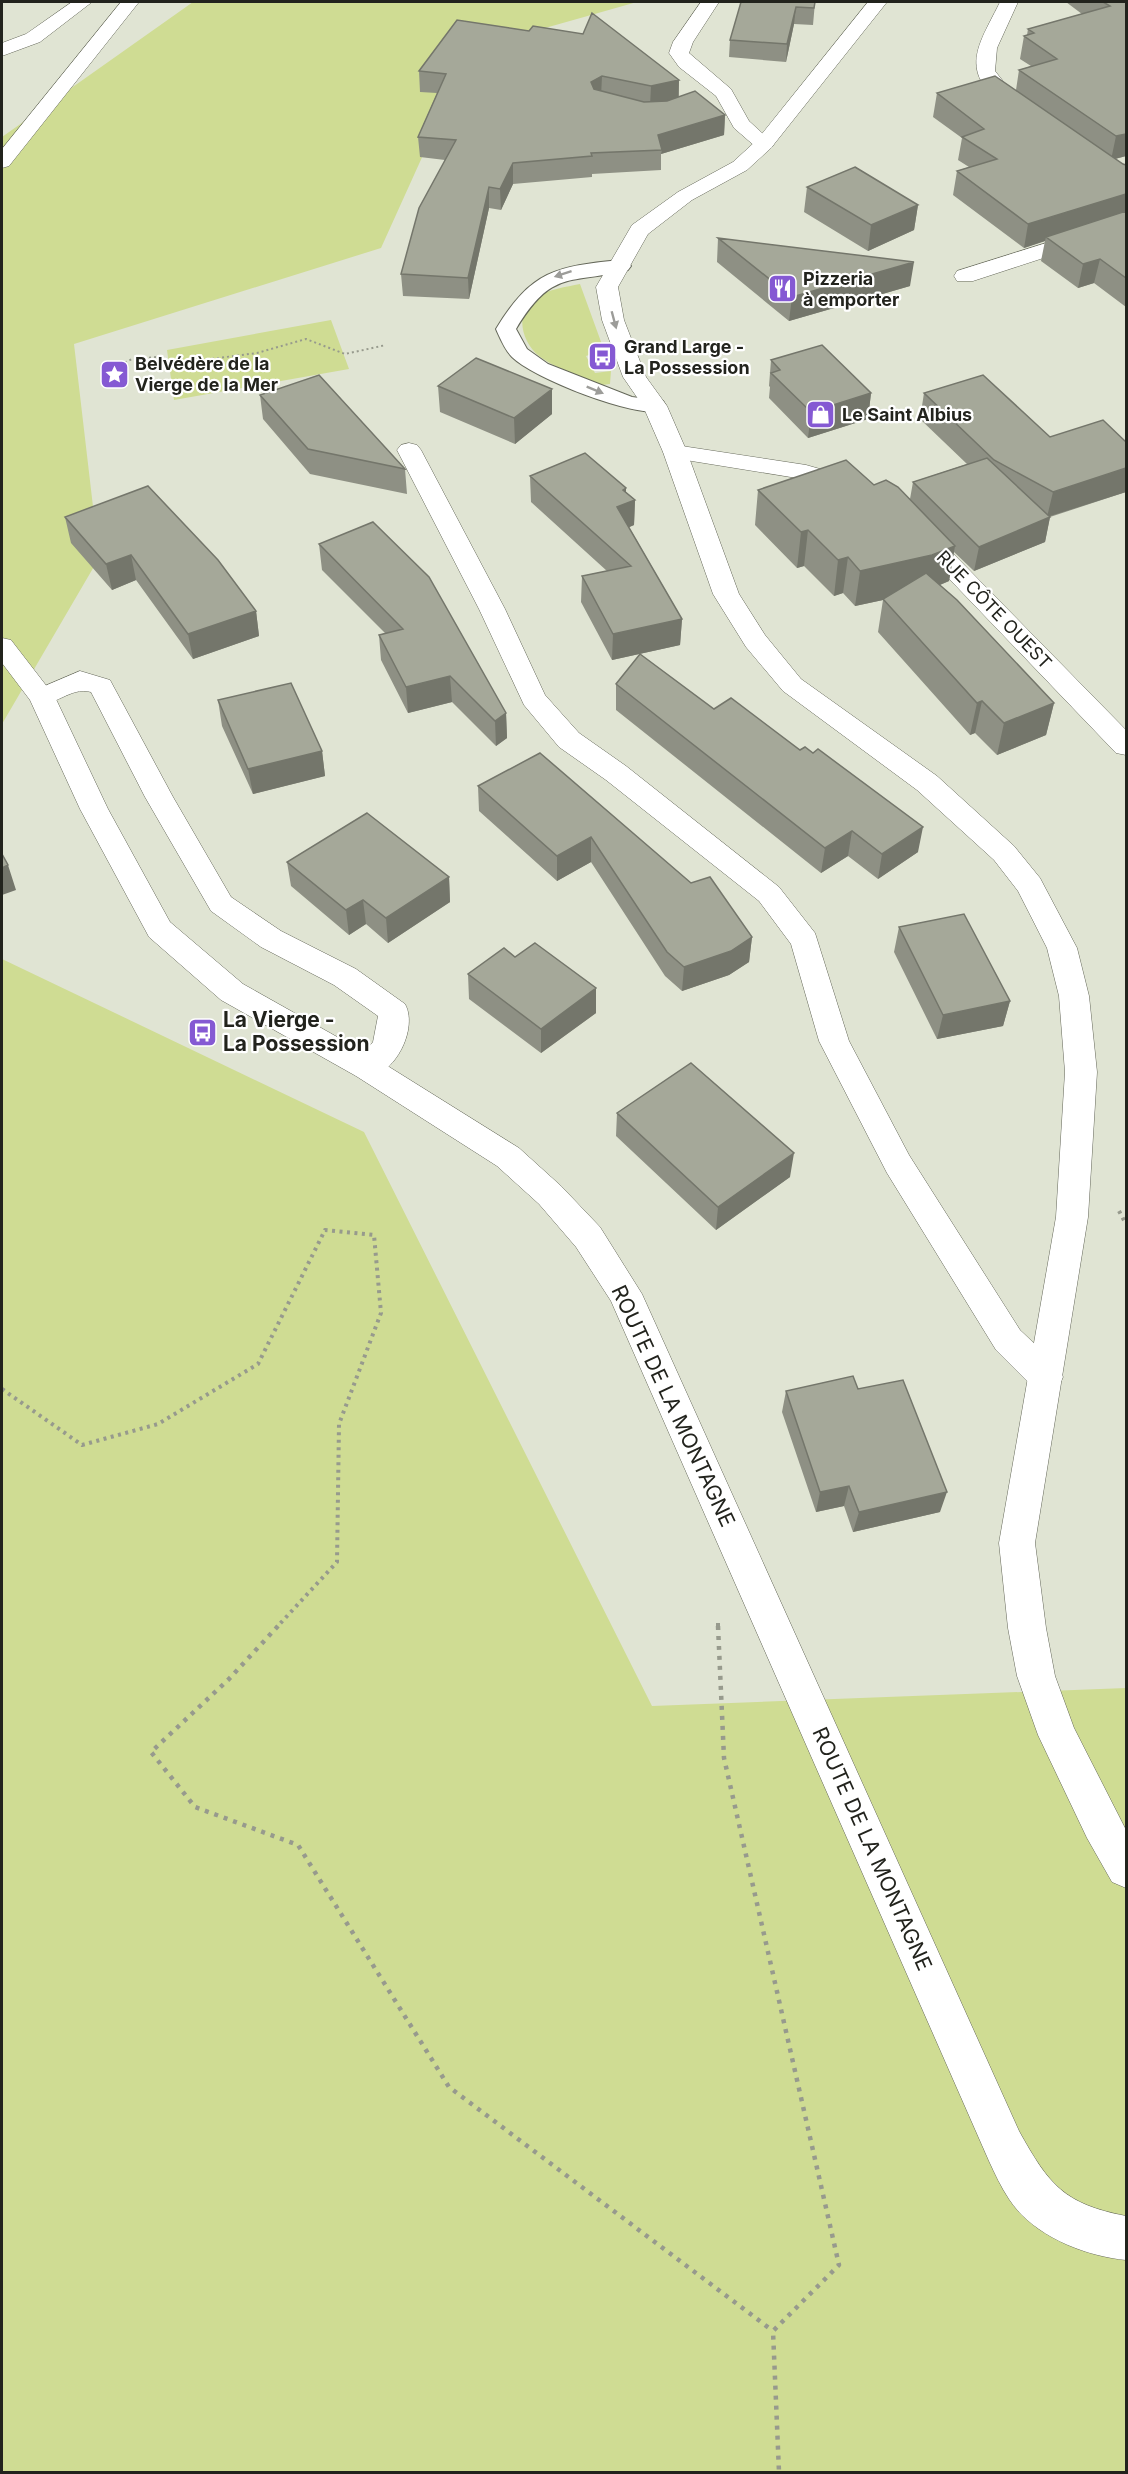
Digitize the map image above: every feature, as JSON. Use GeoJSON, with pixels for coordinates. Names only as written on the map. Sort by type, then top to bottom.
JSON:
{"type":"FeatureCollection","features":[{"type":"Feature","properties":{"kind":"main road"},"geometry":{"type":"LineString","coordinates":[[2,50],[33,38],[83,2]]}},
{"type":"Feature","properties":{"kind":"main road"},"geometry":{"type":"LineString","coordinates":[[2,162],[130,2]]}},
{"type":"Feature","properties":{"kind":"main road"},"geometry":{"type":"LineString","coordinates":[[710,2],[682,42],[679,53],[686,63],[724,93],[741,124],[764,144]]}},
{"type":"Feature","properties":{"kind":"main road"},"geometry":{"type":"LineString","coordinates":[[878,2],[764,144],[740,166],[685,196],[640,230],[607,287],[613,320],[635,377],[655,406],[675,452],[726,594],[772,664],[792,685],[927,783],[1004,853],[1030,885],[1062,948],[1074,996],[1081,1072],[1072,1217],[1017,1543],[1027,1628],[1036,1676],[1057,1735],[1101,1824],[1126,1868]]}},
{"type":"Feature","properties":{"kind":"main road"},"geometry":{"type":"LineString","coordinates":[[1009,2],[982,56],[985,74],[1000,94],[1036,119]]}},
{"type":"Feature","properties":{"kind":"main road"},"geometry":{"type":"LineString","coordinates":[[704,100],[724,93]]}},
{"type":"Feature","properties":{"kind":"main road"},"geometry":{"type":"LineString","coordinates":[[965,276],[1126,224]]}},
{"type":"Feature","properties":{"kind":"main road"},"geometry":{"type":"LineString","coordinates":[[621,266],[654,375],[655,406]]}},
{"type":"Feature","properties":{"kind":"main road"},"geometry":{"type":"LineString","coordinates":[[409,450],[492,609],[533,699],[568,740],[616,773],[769,894],[805,941],[834,1041],[898,1164],[1008,1340],[1046,1377]]}},
{"type":"Feature","properties":{"kind":"main road"},"geometry":{"type":"LineString","coordinates":[[675,452],[806,472],[850,485],[877,500]]}},
{"type":"Feature","properties":{"kind":"main road","name":"RUE CÔTE OUEST"},"geometry":{"type":"LineString","coordinates":[[903,516],[1126,746]]}},
{"type":"Feature","properties":{"kind":"main road","name":"ROUTE DE LA MONTAGNE"},"geometry":{"type":"LineString","coordinates":[[2,646],[42,697],[94,809],[159,929],[232,992],[367,1068],[508,1157],[550,1195],[588,1237],[625,1294],[1004,2146],[1025,2186],[1053,2212],[1091,2232],[1126,2238]]}},
{"type":"Feature","properties":{"kind":"main road"},"geometry":{"type":"LineString","coordinates":[[42,697],[80,680],[101,686],[159,797],[221,904],[272,939],[345,977],[394,1012],[388,1046],[367,1068]]}},
{"type":"Feature","properties":{"kind":"lane"},"geometry":{"type":"LineString","coordinates":[[621,266],[574,270],[552,277],[519,305],[506,329],[519,353],[541,368],[628,403],[655,406]]}},
{"type":"Feature","properties":{"kind":"path"},"geometry":{"type":"LineString","coordinates":[[117,374],[120,365],[132,358],[157,357],[172,364],[257,353],[306,339],[345,354],[386,345]]}},
{"type":"Feature","properties":{"kind":"path"},"geometry":{"type":"LineString","coordinates":[[2,1389],[82,1444],[158,1424],[258,1364],[325,1230],[374,1235],[381,1313],[339,1424],[337,1562],[229,1679],[151,1752],[195,1807],[298,1845],[449,2087],[773,2331]]}},
{"type":"Feature","properties":{"kind":"path"},"geometry":{"type":"LineString","coordinates":[[718,1620],[724,1758],[839,2265],[773,2331],[779,2472]]}},
{"type":"Feature","properties":{"kind":"green space"},"geometry":{"type":"Polygon","coordinates":[[[193,2],[637,2],[471,49],[381,248],[74,344],[99,558],[2,724],[2,137],[193,2]]]}},
{"type":"Feature","properties":{"kind":"green space"},"geometry":{"type":"Polygon","coordinates":[[[580,284],[604,350],[586,356],[595,373],[611,371],[610,384],[602,385],[545,360],[533,350],[524,335],[523,318],[529,303],[546,292],[580,284]]]}},
{"type":"Feature","properties":{"kind":"green space"},"geometry":{"type":"Polygon","coordinates":[[[331,320],[349,369],[174,400],[167,350],[331,320]]]}},
{"type":"Feature","properties":{"kind":"green space"},"geometry":{"type":"Polygon","coordinates":[[[2,959],[364,1132],[652,1706],[1126,1688],[1126,2472],[2,2472],[2,959]]]}},
{"type":"Feature","properties":{"kind":"building"},"geometry":{"type":"Polygon","coordinates":[[[741,2],[815,2],[814,8],[796,7],[787,44],[730,40],[741,2]]]}},
{"type":"Feature","properties":{"kind":"building"},"geometry":{"type":"Polygon","coordinates":[[[1103,2],[1126,2],[1126,134],[1116,136],[1019,70],[1057,59],[1024,36],[1034,33],[1028,29],[1110,6],[1103,2]]]}},
{"type":"Feature","properties":{"kind":"building"},"geometry":{"type":"Polygon","coordinates":[[[592,13],[679,80],[651,86],[602,76],[591,82],[594,89],[644,102],[667,101],[695,91],[725,115],[658,135],[662,150],[591,153],[592,156],[513,163],[500,189],[489,187],[468,278],[401,274],[419,208],[456,140],[418,137],[446,74],[419,71],[457,20],[529,31],[533,26],[583,34],[592,13]]]}},
{"type":"Feature","properties":{"kind":"building"},"geometry":{"type":"Polygon","coordinates":[[[995,76],[1126,165],[1126,194],[1028,224],[957,171],[997,159],[962,137],[984,129],[937,93],[995,76]]]}},
{"type":"Feature","properties":{"kind":"building"},"geometry":{"type":"Polygon","coordinates":[[[855,167],[918,205],[871,225],[807,187],[855,167]]]}},
{"type":"Feature","properties":{"kind":"building"},"geometry":{"type":"Polygon","coordinates":[[[1126,211],[1126,278],[1100,259],[1083,264],[1046,237],[1126,211]]]}},
{"type":"Feature","properties":{"kind":"building"},"geometry":{"type":"Polygon","coordinates":[[[718,238],[914,262],[792,297],[718,238]]]}},
{"type":"Feature","properties":{"kind":"building"},"geometry":{"type":"Polygon","coordinates":[[[822,345],[871,393],[811,412],[771,373],[780,370],[771,360],[822,345]]]}},
{"type":"Feature","properties":{"kind":"building"},"geometry":{"type":"Polygon","coordinates":[[[476,358],[552,389],[514,418],[438,386],[476,358]]]}},
{"type":"Feature","properties":{"kind":"building"},"geometry":{"type":"Polygon","coordinates":[[[319,375],[405,469],[308,449],[260,395],[319,375]]]}},
{"type":"Feature","properties":{"kind":"building"},"geometry":{"type":"Polygon","coordinates":[[[983,375],[1050,437],[1103,420],[1126,442],[1126,468],[1053,492],[994,460],[924,393],[983,375]]]}},
{"type":"Feature","properties":{"kind":"building"},"geometry":{"type":"Polygon","coordinates":[[[585,453],[626,488],[623,490],[635,500],[617,507],[682,619],[613,634],[582,576],[631,566],[530,476],[585,453]]]}},
{"type":"Feature","properties":{"kind":"building"},"geometry":{"type":"Polygon","coordinates":[[[987,458],[1050,517],[979,547],[913,482],[987,458]]]}},
{"type":"Feature","properties":{"kind":"building"},"geometry":{"type":"Polygon","coordinates":[[[846,460],[874,485],[886,480],[898,487],[955,546],[932,555],[860,571],[848,557],[838,560],[808,530],[801,532],[758,490],[846,460]]]}},
{"type":"Feature","properties":{"kind":"building"},"geometry":{"type":"Polygon","coordinates":[[[148,486],[218,560],[256,611],[188,634],[131,555],[106,564],[65,517],[148,486]]]}},
{"type":"Feature","properties":{"kind":"building"},"geometry":{"type":"Polygon","coordinates":[[[373,522],[429,577],[506,713],[495,721],[450,676],[406,687],[379,635],[403,629],[319,544],[373,522]]]}},
{"type":"Feature","properties":{"kind":"building"},"geometry":{"type":"Polygon","coordinates":[[[926,573],[957,600],[1054,703],[1004,723],[982,701],[977,703],[883,599],[926,573]]]}},
{"type":"Feature","properties":{"kind":"building"},"geometry":{"type":"Polygon","coordinates":[[[640,654],[714,709],[731,698],[800,750],[805,747],[813,753],[818,749],[923,827],[882,854],[852,831],[825,848],[616,684],[640,654]]]}},
{"type":"Feature","properties":{"kind":"building"},"geometry":{"type":"Polygon","coordinates":[[[291,683],[322,751],[248,769],[218,700],[291,683]]]}},
{"type":"Feature","properties":{"kind":"building"},"geometry":{"type":"Polygon","coordinates":[[[540,753],[691,883],[710,877],[752,937],[731,951],[684,967],[667,952],[591,837],[557,856],[478,786],[540,753]]]}},
{"type":"Feature","properties":{"kind":"building"},"geometry":{"type":"Polygon","coordinates":[[[367,813],[449,877],[386,918],[363,900],[346,910],[287,862],[367,813]]]}},
{"type":"Feature","properties":{"kind":"building"},"geometry":{"type":"Polygon","coordinates":[[[2,854],[8,865],[2,868],[2,854]]]}},
{"type":"Feature","properties":{"kind":"building"},"geometry":{"type":"Polygon","coordinates":[[[964,914],[1010,1001],[943,1015],[899,927],[964,914]]]}},
{"type":"Feature","properties":{"kind":"building"},"geometry":{"type":"Polygon","coordinates":[[[535,943],[596,988],[541,1029],[468,974],[504,948],[515,957],[535,943]]]}},
{"type":"Feature","properties":{"kind":"building"},"geometry":{"type":"Polygon","coordinates":[[[691,1063],[794,1153],[718,1207],[617,1113],[691,1063]]]}},
{"type":"Feature","properties":{"kind":"building"},"geometry":{"type":"Polygon","coordinates":[[[853,1376],[858,1389],[903,1380],[947,1492],[859,1512],[849,1486],[820,1492],[786,1391],[853,1376]]]}},
{"type":"Feature","properties":{"kind":"place","name":"Pizzeria à emporter"},"geometry":{"type":"Point","coordinates":[782,289]}},
{"type":"Feature","properties":{"kind":"place","name":"Grand Large - La Possession"},"geometry":{"type":"Point","coordinates":[603,357]}},
{"type":"Feature","properties":{"kind":"place","name":"Belvédère de la Vierge de la Mer"},"geometry":{"type":"Point","coordinates":[114,374]}},
{"type":"Feature","properties":{"kind":"place","name":"Le Saint Albius"},"geometry":{"type":"Point","coordinates":[821,415]}},
{"type":"Feature","properties":{"kind":"place","name":"La Vierge - La Possession"},"geometry":{"type":"Point","coordinates":[202,1032]}}]}
